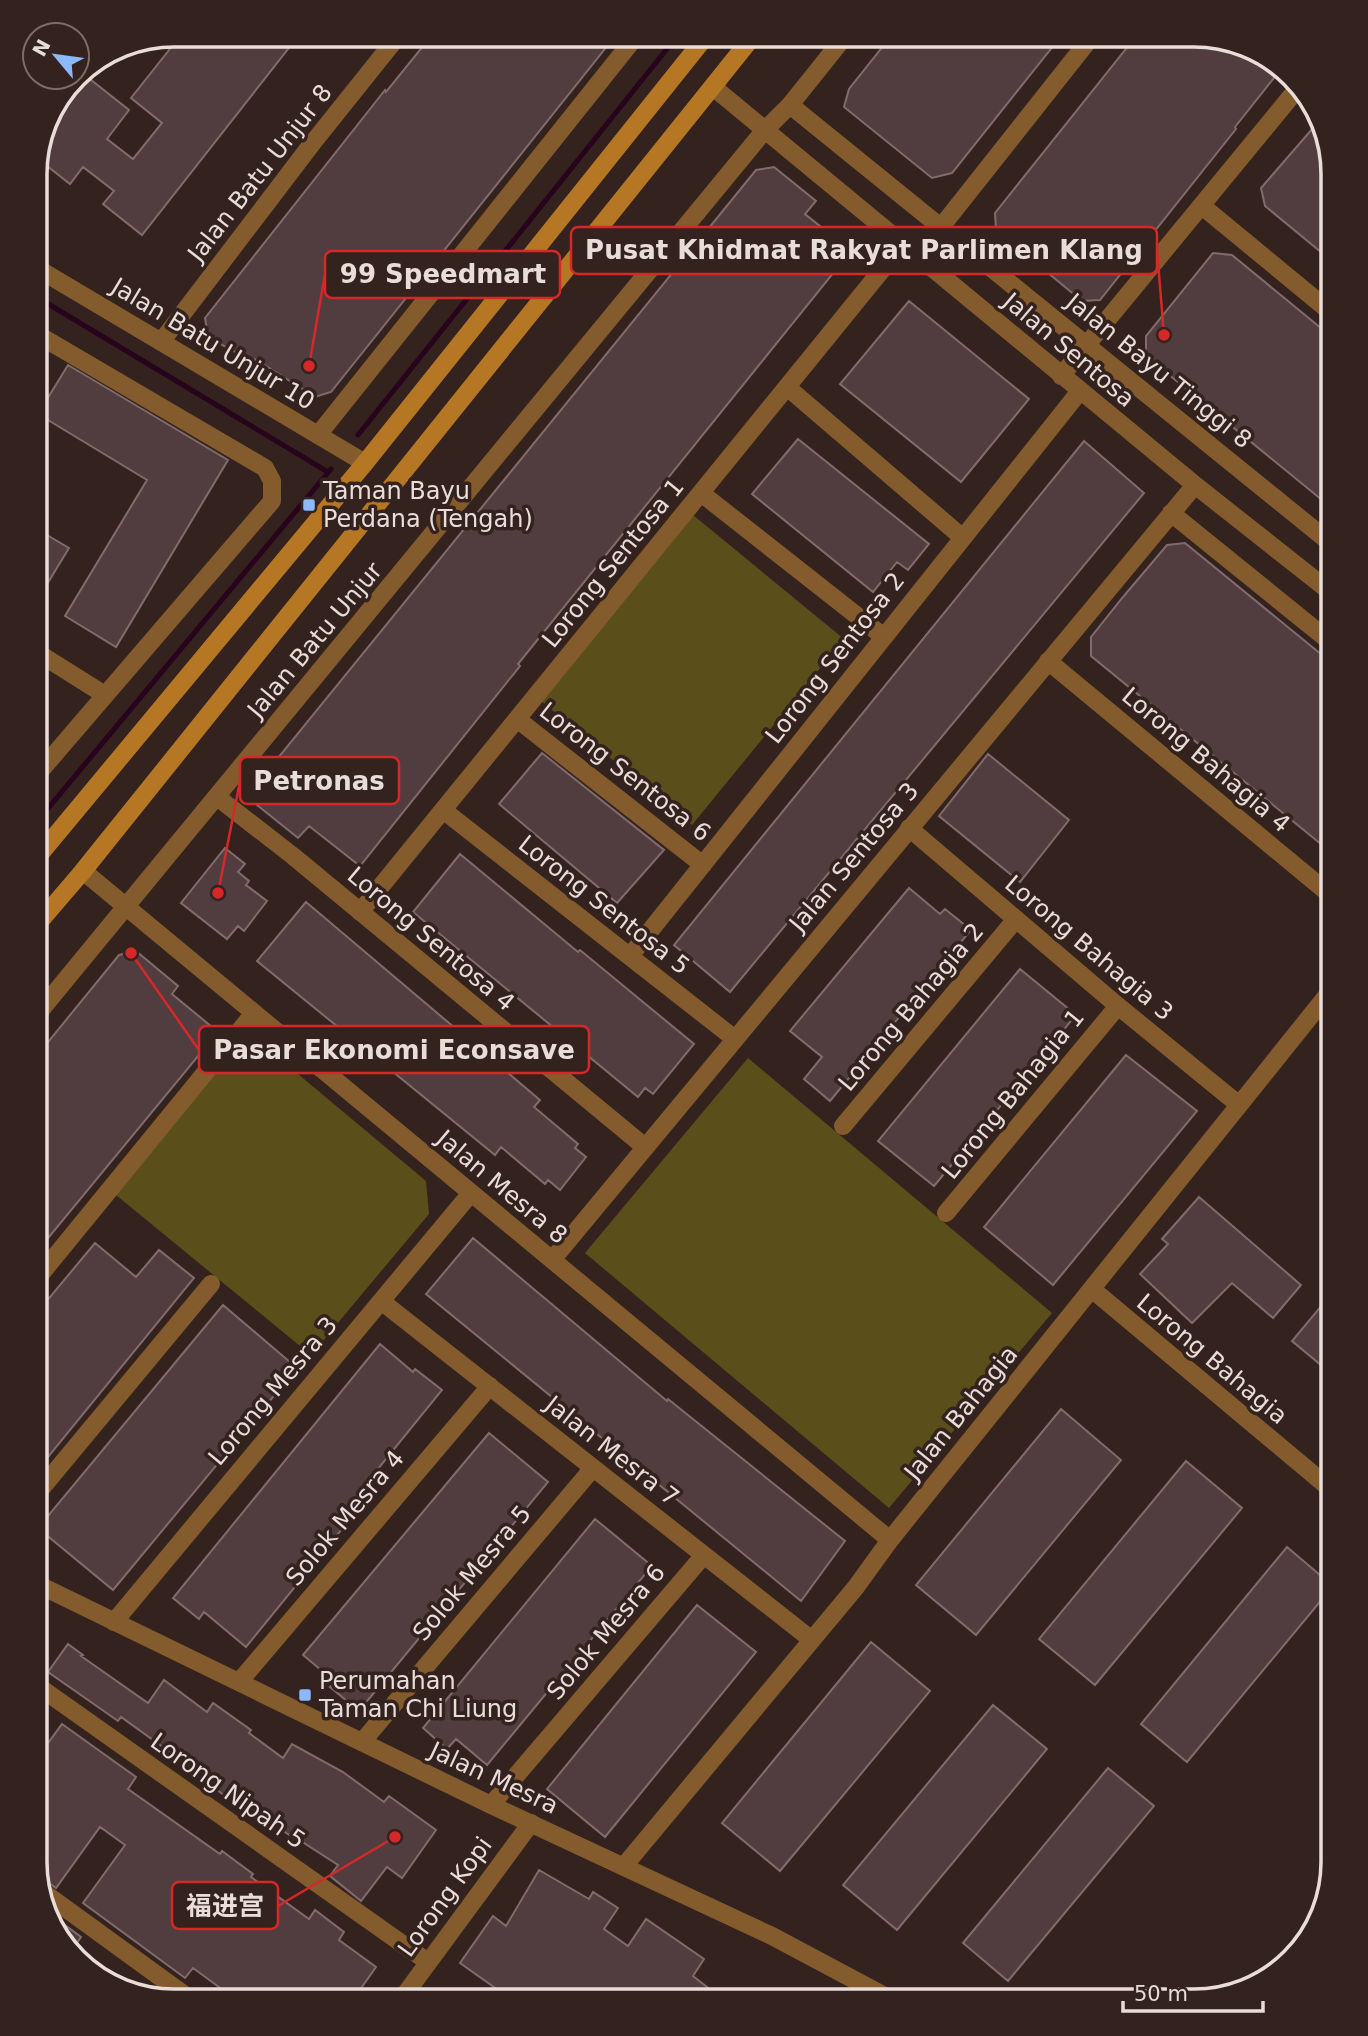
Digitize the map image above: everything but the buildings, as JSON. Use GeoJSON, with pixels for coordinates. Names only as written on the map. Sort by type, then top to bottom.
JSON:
{"type":"FeatureCollection","features":[{"type":"Feature","properties":{"kind":"main road"},"geometry":{"type":"LineString","coordinates":[[48,845],[365,464],[697,48]]}},
{"type":"Feature","properties":{"kind":"main road","name":"Jalan Batu Unjur"},"geometry":{"type":"LineString","coordinates":[[48,912],[744,48]]}},
{"type":"Feature","properties":{"kind":"street","name":"Jalan Batu Unjur 8"},"geometry":{"type":"LineString","coordinates":[[160,342],[389,48]]}},
{"type":"Feature","properties":{"kind":"street"},"geometry":{"type":"LineString","coordinates":[[318,435],[627,48]]}},
{"type":"Feature","properties":{"kind":"street","name":"Jalan Batu Unjur"},"geometry":{"type":"LineString","coordinates":[[48,1002],[764,131],[790,105],[836,48]]}},
{"type":"Feature","properties":{"kind":"street"},"geometry":{"type":"LineString","coordinates":[[941,227],[1083,48]]}},
{"type":"Feature","properties":{"kind":"street","name":"Jalan Sentosa"},"geometry":{"type":"LineString","coordinates":[[713,87],[1061,376],[1321,585]]}},
{"type":"Feature","properties":{"kind":"street"},"geometry":{"type":"LineString","coordinates":[[1061,376],[1292,95]]}},
{"type":"Feature","properties":{"kind":"street","name":"Jalan Bayu Tinggi 8"},"geometry":{"type":"LineString","coordinates":[[790,105],[1321,535]]}},
{"type":"Feature","properties":{"kind":"street"},"geometry":{"type":"LineString","coordinates":[[1202,206],[1321,303]]}},
{"type":"Feature","properties":{"kind":"street","name":"Lorong Sentosa 1"},"geometry":{"type":"LineString","coordinates":[[360,912],[903,244]]}},
{"type":"Feature","properties":{"kind":"street","name":"Jalan Batu Unjur 10"},"geometry":{"type":"LineString","coordinates":[[48,275],[365,464]]}},
{"type":"Feature","properties":{"kind":"street"},"geometry":{"type":"LineString","coordinates":[[48,341],[265,468],[272,481],[272,501],[48,763]]}},
{"type":"Feature","properties":{"kind":"street"},"geometry":{"type":"LineString","coordinates":[[787,387],[963,538]]}},
{"type":"Feature","properties":{"kind":"street","name":"Lorong Sentosa 2"},"geometry":{"type":"LineString","coordinates":[[630,956],[1080,391]]}},
{"type":"Feature","properties":{"kind":"street","name":"Jalan Sentosa 3"},"geometry":{"type":"LineString","coordinates":[[552,1260],[1195,485]]}},
{"type":"Feature","properties":{"kind":"street"},"geometry":{"type":"LineString","coordinates":[[701,493],[884,637]]}},
{"type":"Feature","properties":{"kind":"street"},"geometry":{"type":"LineString","coordinates":[[1171,513],[1321,635]]}},
{"type":"Feature","properties":{"kind":"street"},"geometry":{"type":"LineString","coordinates":[[48,659],[105,695]]}},
{"type":"Feature","properties":{"kind":"street","name":"Lorong Bahagia 4"},"geometry":{"type":"LineString","coordinates":[[1048,661],[1321,887]]}},
{"type":"Feature","properties":{"kind":"street","name":"Lorong Sentosa 6"},"geometry":{"type":"LineString","coordinates":[[517,719],[703,865]]}},
{"type":"Feature","properties":{"kind":"street","name":"Lorong Sentosa 4"},"geometry":{"type":"LineString","coordinates":[[217,797],[645,1147]]}},
{"type":"Feature","properties":{"kind":"street","name":"Lorong Sentosa 5"},"geometry":{"type":"LineString","coordinates":[[443,810],[735,1039]]}},
{"type":"Feature","properties":{"kind":"street","name":"Lorong Bahagia 3"},"geometry":{"type":"LineString","coordinates":[[909,828],[1238,1104]]}},
{"type":"Feature","properties":{"kind":"street","name":"Jalan Mesra 8"},"geometry":{"type":"LineString","coordinates":[[83,871],[890,1540]]}},
{"type":"Feature","properties":{"kind":"street","name":"Lorong Bahagia 2"},"geometry":{"type":"LineString","coordinates":[[843,1126],[1016,919]]}},
{"type":"Feature","properties":{"kind":"street","name":"Jalan Bahagia"},"geometry":{"type":"LineString","coordinates":[[624,1866],[812,1640],[1321,1003]]}},
{"type":"Feature","properties":{"kind":"street","name":"Lorong Bahagia 1"},"geometry":{"type":"LineString","coordinates":[[946,1213],[1118,1006]]}},
{"type":"Feature","properties":{"kind":"street"},"geometry":{"type":"LineString","coordinates":[[47,1265],[254,1013]]}},
{"type":"Feature","properties":{"kind":"street","name":"Lorong Mesra 3"},"geometry":{"type":"LineString","coordinates":[[114,1622],[471,1193]]}},
{"type":"Feature","properties":{"kind":"street"},"geometry":{"type":"LineString","coordinates":[[47,1481],[211,1284]]}},
{"type":"Feature","properties":{"kind":"street","name":"Lorong Bahagia"},"geometry":{"type":"LineString","coordinates":[[1093,1290],[1321,1481]]}},
{"type":"Feature","properties":{"kind":"street","name":"Jalan Mesra 7"},"geometry":{"type":"LineString","coordinates":[[381,1301],[812,1640]]}},
{"type":"Feature","properties":{"kind":"street","name":"Solok Mesra 4"},"geometry":{"type":"LineString","coordinates":[[239,1682],[490,1386]]}},
{"type":"Feature","properties":{"kind":"street","name":"Solok Mesra 5"},"geometry":{"type":"LineString","coordinates":[[362,1742],[593,1468]]}},
{"type":"Feature","properties":{"kind":"street","name":"Solok Mesra 6"},"geometry":{"type":"LineString","coordinates":[[491,1805],[704,1555]]}},
{"type":"Feature","properties":{"kind":"street","name":"Jalan Mesra"},"geometry":{"type":"LineString","coordinates":[[47,1589],[491,1805],[772,1936],[871,1989]]}},
{"type":"Feature","properties":{"kind":"street","name":"Lorong Nipah 5"},"geometry":{"type":"LineString","coordinates":[[47,1693],[428,1962]]}},
{"type":"Feature","properties":{"kind":"street","name":"Lorong Kopi"},"geometry":{"type":"LineString","coordinates":[[409,1988],[531,1823]]}},
{"type":"Feature","properties":{"kind":"street"},"geometry":{"type":"LineString","coordinates":[[54,1900],[175,1988]]}},
{"type":"Feature","properties":{"kind":"shaded area"},"geometry":{"type":"Polygon","coordinates":[[[693,515],[844,639],[692,825],[541,701],[693,515]]]}},
{"type":"Feature","properties":{"kind":"shaded area"},"geometry":{"type":"Polygon","coordinates":[[[249,1033],[426,1181],[429,1214],[311,1355],[116,1195],[249,1033]]]}},
{"type":"Feature","properties":{"kind":"shaded area"},"geometry":{"type":"Polygon","coordinates":[[[748,1058],[1052,1313],[889,1508],[585,1253],[748,1058]]]}},
{"type":"Feature","properties":{"kind":"waterway"},"geometry":{"type":"LineString","coordinates":[[358,435],[668,48]]}},
{"type":"Feature","properties":{"kind":"waterway"},"geometry":{"type":"LineString","coordinates":[[48,304],[328,472]]}},
{"type":"Feature","properties":{"kind":"waterway"},"geometry":{"type":"LineString","coordinates":[[48,809],[331,469]]}},
{"type":"Feature","properties":{"kind":"place","name":"Pusat Khidmat Rakyat Parlimen Klang"},"geometry":{"type":"Point","coordinates":[1164,335]}},
{"type":"Feature","properties":{"kind":"place","name":"99 Speedmart"},"geometry":{"type":"Point","coordinates":[309,366]}},
{"type":"Feature","properties":{"kind":"place","name":"Taman Bayu Perdana (Tengah)"},"geometry":{"type":"Point","coordinates":[309,505]}},
{"type":"Feature","properties":{"kind":"place","name":"Petronas"},"geometry":{"type":"Point","coordinates":[218,893]}},
{"type":"Feature","properties":{"kind":"place","name":"Pasar Ekonomi Econsave"},"geometry":{"type":"Point","coordinates":[131,953]}},
{"type":"Feature","properties":{"kind":"place","name":"Perumahan Taman Chi Liung"},"geometry":{"type":"Point","coordinates":[305,1695]}},
{"type":"Feature","properties":{"kind":"place","name":"福进宫"},"geometry":{"type":"Point","coordinates":[395,1837]}}]}
